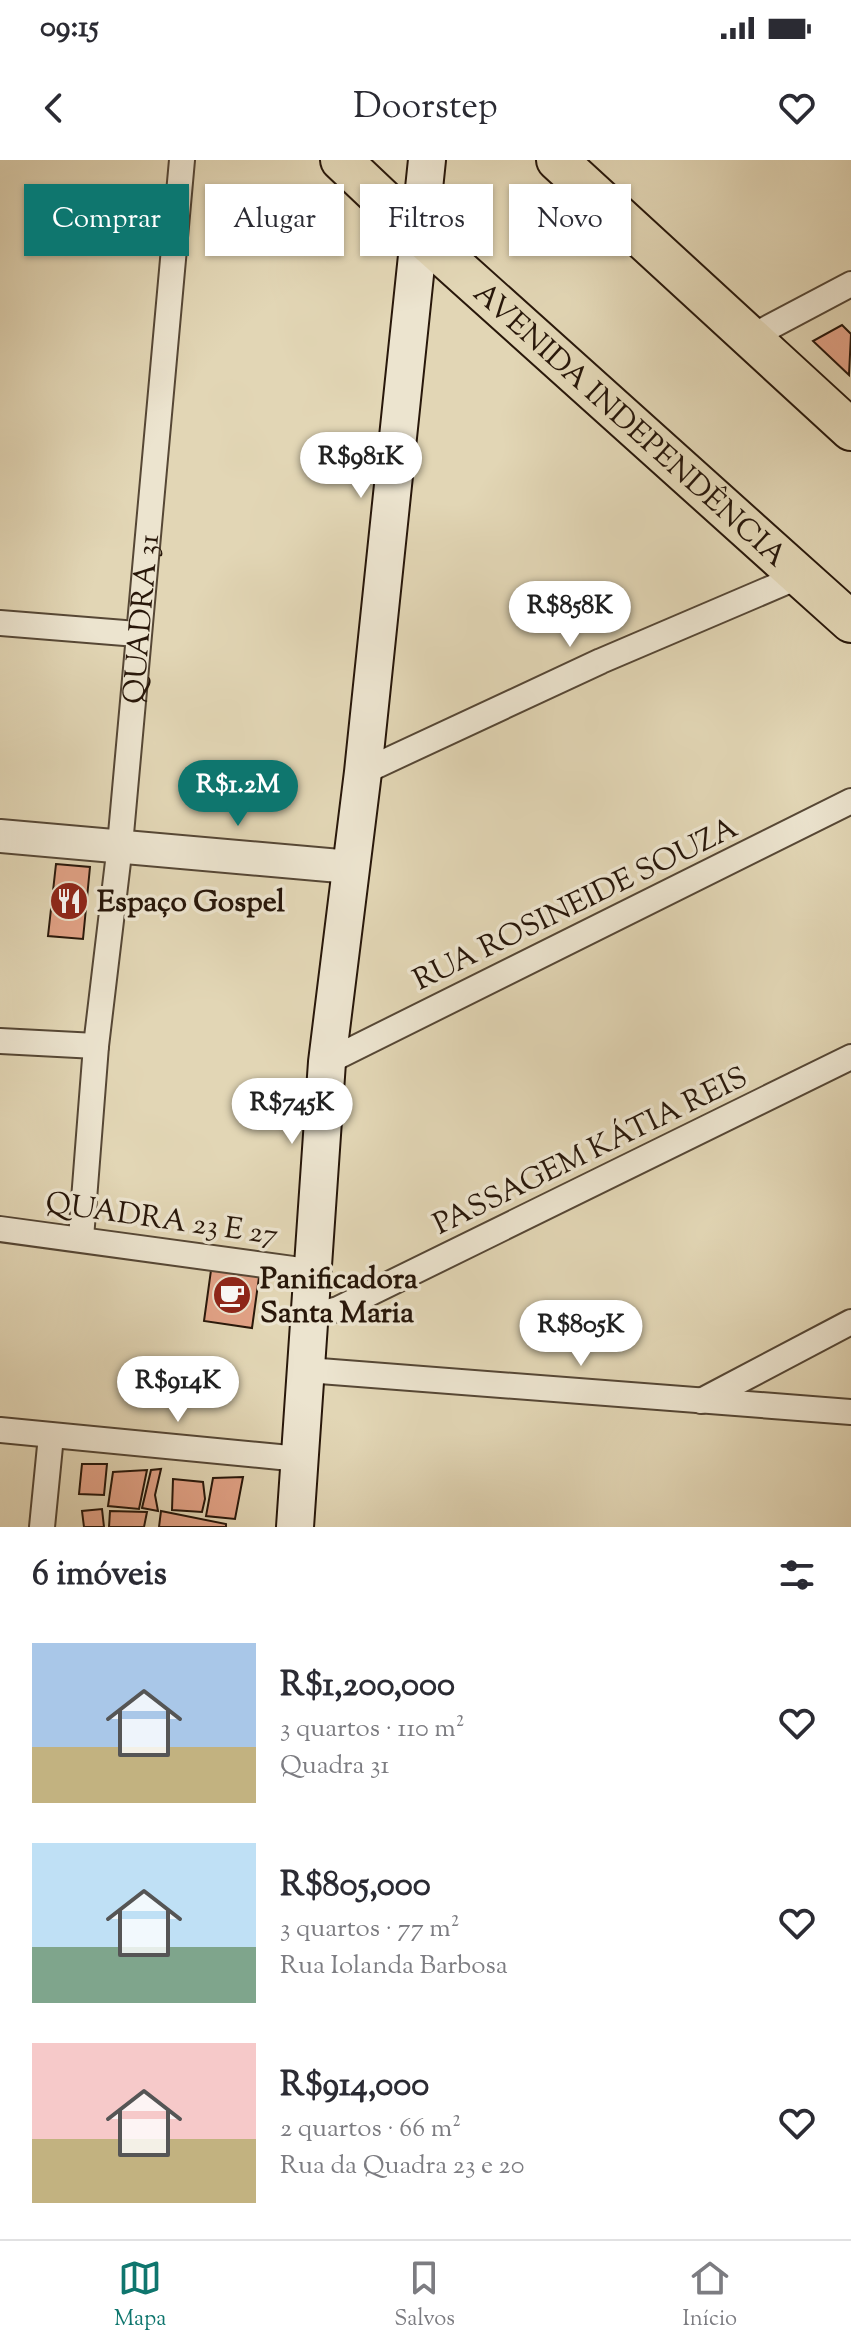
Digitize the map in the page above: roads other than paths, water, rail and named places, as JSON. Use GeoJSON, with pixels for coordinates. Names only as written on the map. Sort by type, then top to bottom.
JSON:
{"type":"FeatureCollection","features":[{"type":"Feature","properties":{"kind":"main road","name":"AVENIDA INDEPENDÊNCIA"},"geometry":{"type":"LineString","coordinates":[[341,160],[366,184]]}},
{"type":"Feature","properties":{"kind":"main road"},"geometry":{"type":"LineString","coordinates":[[424,184],[427,160]]}},
{"type":"Feature","properties":{"kind":"main road"},"geometry":{"type":"LineString","coordinates":[[564,162],[851,430]]}},
{"type":"Feature","properties":{"kind":"main road"},"geometry":{"type":"LineString","coordinates":[[295,1527],[315,1272],[327,1062],[363,772],[417,256]]}},
{"type":"Feature","properties":{"kind":"main road","name":"AVENIDA INDEPENDÊNCIA"},"geometry":{"type":"LineString","coordinates":[[444,256],[851,622]]}},
{"type":"Feature","properties":{"kind":"street","name":"QUADRA 31"},"geometry":{"type":"LineString","coordinates":[[81,1238],[96,1046],[120,845],[182,160]]}},
{"type":"Feature","properties":{"kind":"street"},"geometry":{"type":"LineString","coordinates":[[751,337],[851,284]]}},
{"type":"Feature","properties":{"kind":"street"},"geometry":{"type":"LineString","coordinates":[[363,772],[601,661],[800,576]]}},
{"type":"Feature","properties":{"kind":"street"},"geometry":{"type":"LineString","coordinates":[[0,623],[137,634]]}},
{"type":"Feature","properties":{"kind":"street","name":"RUA ROSINEIDE SOUZA"},"geometry":{"type":"LineString","coordinates":[[327,1062],[851,801]]}},
{"type":"Feature","properties":{"kind":"street"},"geometry":{"type":"LineString","coordinates":[[0,836],[351,867]]}},
{"type":"Feature","properties":{"kind":"street"},"geometry":{"type":"LineString","coordinates":[[0,1041],[96,1046]]}},
{"type":"Feature","properties":{"kind":"street","name":"PASSAGEM KÁTIA REIS"},"geometry":{"type":"LineString","coordinates":[[311,1316],[338,1309],[851,1057]]}},
{"type":"Feature","properties":{"kind":"street","name":"QUADRA 23 E 27"},"geometry":{"type":"LineString","coordinates":[[0,1229],[315,1272]]}},
{"type":"Feature","properties":{"kind":"street"},"geometry":{"type":"LineString","coordinates":[[700,1401],[851,1322]]}},
{"type":"Feature","properties":{"kind":"street"},"geometry":{"type":"LineString","coordinates":[[307,1370],[851,1412]]}},
{"type":"Feature","properties":{"kind":"street"},"geometry":{"type":"LineString","coordinates":[[0,1430],[300,1459]]}},
{"type":"Feature","properties":{"kind":"street"},"geometry":{"type":"LineString","coordinates":[[42,1527],[51,1436]]}},
{"type":"Feature","properties":{"kind":"place","name":"Espaço Gospel"},"geometry":{"type":"Point","coordinates":[69,901]}},
{"type":"Feature","properties":{"kind":"place","name":"Panificadora Santa Maria"},"geometry":{"type":"Point","coordinates":[232,1295]}}]}
